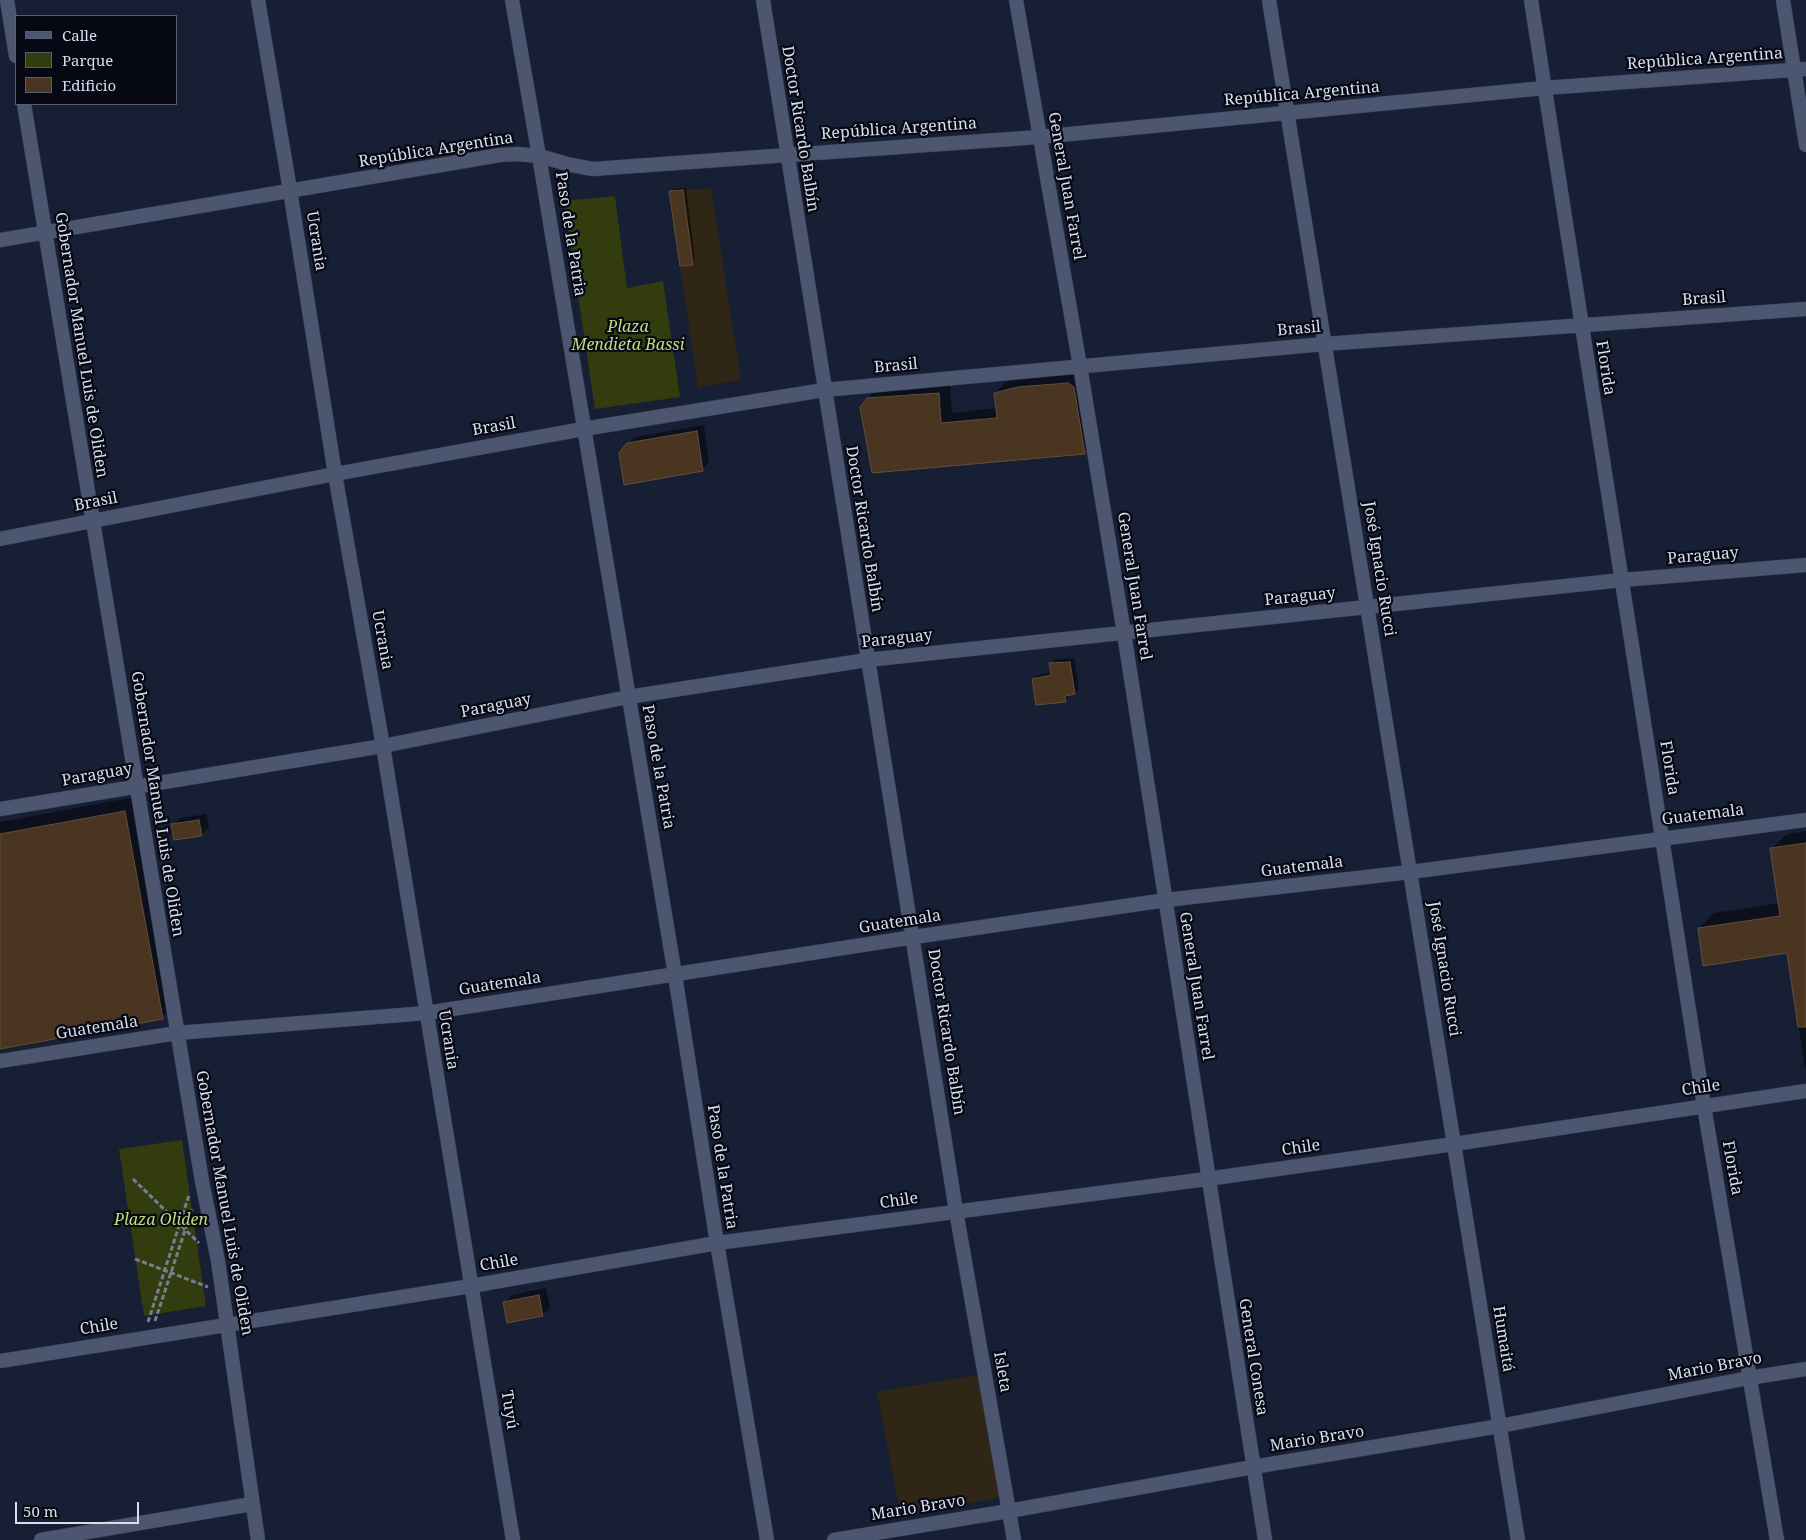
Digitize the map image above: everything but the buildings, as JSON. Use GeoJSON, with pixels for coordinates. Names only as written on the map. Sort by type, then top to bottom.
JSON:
{"type":"FeatureCollection","features":[{"type":"Feature","properties":{"kind":"street"},"geometry":{"type":"LineString","coordinates":[[7,0],[15,50]]}},
{"type":"Feature","properties":{"kind":"street","name":"Ucrania"},"geometry":{"type":"LineString","coordinates":[[258,0],[471,1286]]}},
{"type":"Feature","properties":{"kind":"street","name":"Paso de la Patria"},"geometry":{"type":"LineString","coordinates":[[512,0],[675,975],[717,1243],[767,1540]]}},
{"type":"Feature","properties":{"kind":"street","name":"Doctor Ricardo Balbín"},"geometry":{"type":"LineString","coordinates":[[763,0],[867,660],[914,937],[956,1211]]}},
{"type":"Feature","properties":{"kind":"street","name":"General Juan Farrel"},"geometry":{"type":"LineString","coordinates":[[1016,0],[1080,366],[1124,633],[1208,1178]]}},
{"type":"Feature","properties":{"kind":"street","name":"José Ignacio Rucci"},"geometry":{"type":"LineString","coordinates":[[1269,0],[1454,1144]]}},
{"type":"Feature","properties":{"kind":"street","name":"Florida"},"geometry":{"type":"LineString","coordinates":[[1531,0],[1580,324],[1704,1106],[1777,1540]]}},
{"type":"Feature","properties":{"kind":"street"},"geometry":{"type":"LineString","coordinates":[[1783,0],[1800,70],[1806,145]]}},
{"type":"Feature","properties":{"kind":"street","name":"República Argentina"},"geometry":{"type":"LineString","coordinates":[[0,240],[500,155],[539,156],[571,165],[593,168],[1039,137],[1544,88],[1800,70]]}},
{"type":"Feature","properties":{"kind":"street","name":"Gobernador Manuel Luis de Oliden"},"geometry":{"type":"LineString","coordinates":[[24,105],[177,1033],[223,1292],[258,1540]]}},
{"type":"Feature","properties":{"kind":"street","name":"Brasil"},"geometry":{"type":"LineString","coordinates":[[0,539],[335,474],[583,429],[824,390],[1324,344],[1806,309]]}},
{"type":"Feature","properties":{"kind":"street","name":"Paraguay"},"geometry":{"type":"LineString","coordinates":[[0,809],[383,746],[628,697],[867,660],[1622,580],[1806,565]]}},
{"type":"Feature","properties":{"kind":"street","name":"Guatemala"},"geometry":{"type":"LineString","coordinates":[[0,1061],[177,1033],[426,1013],[1166,900],[1410,872],[1806,820]]}},
{"type":"Feature","properties":{"kind":"street","name":"Chile"},"geometry":{"type":"LineString","coordinates":[[0,1361],[471,1286],[717,1243],[1454,1144],[1806,1091]]}},
{"type":"Feature","properties":{"kind":"street","name":"Humaitá"},"geometry":{"type":"LineString","coordinates":[[1454,1144],[1518,1540]]}},
{"type":"Feature","properties":{"kind":"street","name":"General Conesa"},"geometry":{"type":"LineString","coordinates":[[1208,1178],[1265,1540]]}},
{"type":"Feature","properties":{"kind":"street","name":"Isleta"},"geometry":{"type":"LineString","coordinates":[[956,1211],[1014,1540]]}},
{"type":"Feature","properties":{"kind":"street","name":"Tuyú"},"geometry":{"type":"LineString","coordinates":[[471,1286],[513,1540]]}},
{"type":"Feature","properties":{"kind":"street","name":"Mario Bravo"},"geometry":{"type":"LineString","coordinates":[[834,1540],[1500,1426],[1749,1378],[1806,1369]]}},
{"type":"Feature","properties":{"kind":"street"},"geometry":{"type":"LineString","coordinates":[[41,1540],[252,1504]]}},
{"type":"Feature","properties":{"kind":"path"},"geometry":{"type":"LineString","coordinates":[[133,1180],[218,1262]]}},
{"type":"Feature","properties":{"kind":"path"},"geometry":{"type":"LineString","coordinates":[[146,1337],[164,1270],[191,1188]]}},
{"type":"Feature","properties":{"kind":"path"},"geometry":{"type":"LineString","coordinates":[[146,1337],[171,1273],[194,1205]]}},
{"type":"Feature","properties":{"kind":"path"},"geometry":{"type":"LineString","coordinates":[[135,1259],[223,1292]]}},
{"type":"Feature","properties":{"kind":"shaded area"},"geometry":{"type":"Polygon","coordinates":[[[711,188],[741,380],[698,388],[669,191],[711,188]]]}},
{"type":"Feature","properties":{"kind":"shaded area"},"geometry":{"type":"Polygon","coordinates":[[[981,1374],[1002,1497],[901,1516],[877,1392],[981,1374]]]}},
{"type":"Feature","properties":{"kind":"green space","name":"Plaza Mendieta Bassi"},"geometry":{"type":"Polygon","coordinates":[[[615,196],[627,288],[663,281],[680,397],[595,409],[564,201],[615,196]]]}},
{"type":"Feature","properties":{"kind":"green space","name":"Plaza Oliden"},"geometry":{"type":"Polygon","coordinates":[[[182,1140],[206,1306],[144,1316],[119,1149],[182,1140]]]}}]}
